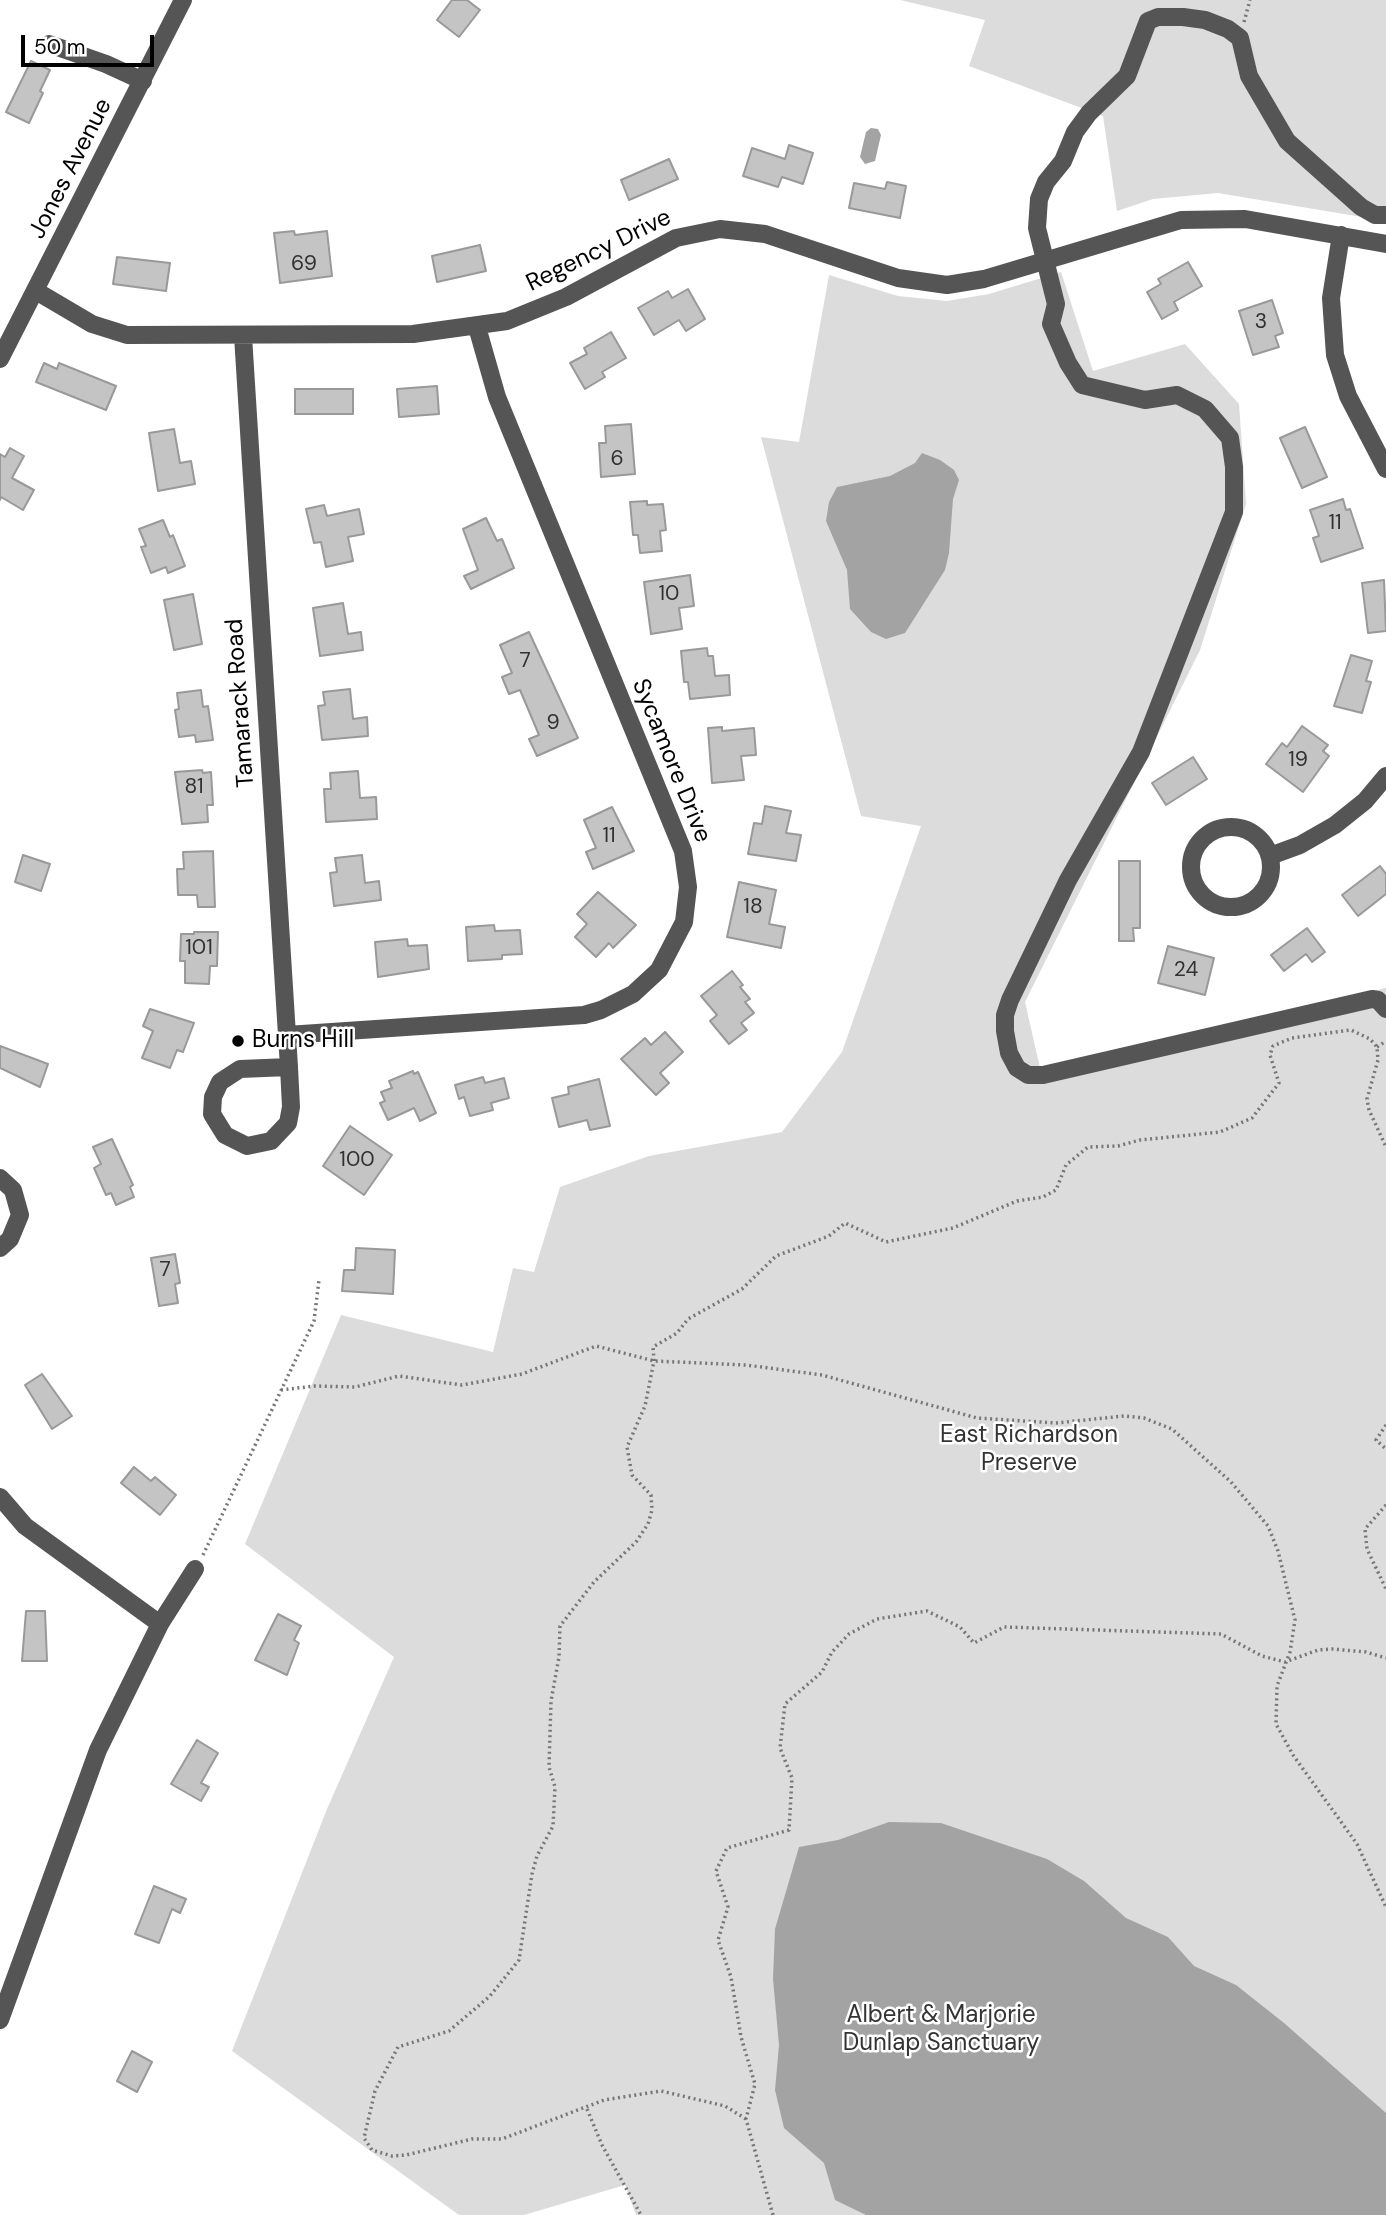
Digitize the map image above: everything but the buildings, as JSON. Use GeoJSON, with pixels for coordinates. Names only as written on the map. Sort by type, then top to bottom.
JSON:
{"type":"FeatureCollection","features":[{"type":"Feature","properties":{"kind":"street","name":"Jones Avenue"},"geometry":{"type":"LineString","coordinates":[[0,359],[183,0]]}},
{"type":"Feature","properties":{"kind":"street"},"geometry":{"type":"LineString","coordinates":[[1386,215],[1376,215],[1360,207],[1287,141],[1249,76],[1240,38],[1228,29],[1205,20],[1158,17],[1148,21],[1127,76],[1089,113],[1075,132],[1063,161],[1046,182],[1036,213],[1056,304],[1051,324],[1068,363],[1082,385],[1145,400],[1177,395],[1205,409],[1230,438],[1234,467],[1234,512],[1141,752],[1068,880],[1005,1015],[1009,1053],[1017,1068],[1028,1075],[1043,1075],[1372,999],[1378,1000],[1386,1009]]}},
{"type":"Feature","properties":{"kind":"street"},"geometry":{"type":"LineString","coordinates":[[49,44],[106,64],[143,81]]}},
{"type":"Feature","properties":{"kind":"street","name":"Regency Drive"},"geometry":{"type":"LineString","coordinates":[[36,291],[92,324],[127,335],[413,334],[477,327],[537,311],[669,242],[704,230],[735,229],[765,234],[889,275],[931,284],[984,279],[1181,220],[1245,219],[1386,244]]}},
{"type":"Feature","properties":{"kind":"street"},"geometry":{"type":"LineString","coordinates":[[1341,235],[1331,298],[1335,355],[1349,396],[1386,469]]}},
{"type":"Feature","properties":{"kind":"street","name":"Sycamore Drive"},"geometry":{"type":"LineString","coordinates":[[286,1035],[584,1015],[601,1010],[633,994],[659,970],[678,939],[684,922],[688,887],[683,852],[497,397],[477,327]]}},
{"type":"Feature","properties":{"kind":"street","name":"Tamarack Road"},"geometry":{"type":"LineString","coordinates":[[243,336],[289,1067],[290,1115],[283,1130],[271,1141],[255,1146],[239,1144],[225,1135],[212,1114],[213,1097],[220,1082],[240,1069],[289,1067]]}},
{"type":"Feature","properties":{"kind":"street"},"geometry":{"type":"LineString","coordinates":[[1270,856],[1300,845],[1335,825],[1386,776]]}},
{"type":"Feature","properties":{"kind":"street"},"geometry":{"type":"LineString","coordinates":[[1223,828],[1248,831],[1262,841],[1270,856],[1271,874],[1265,890],[1244,905],[1218,905],[1203,896],[1194,881],[1191,864],[1196,848],[1207,835],[1223,828]]}},
{"type":"Feature","properties":{"kind":"street"},"geometry":{"type":"LineString","coordinates":[[0,1178],[13,1190],[20,1215],[10,1239],[0,1248]]}},
{"type":"Feature","properties":{"kind":"street"},"geometry":{"type":"LineString","coordinates":[[0,1497],[25,1526],[160,1625]]}},
{"type":"Feature","properties":{"kind":"street"},"geometry":{"type":"LineString","coordinates":[[0,2020],[98,1749],[160,1625],[195,1569]]}},
{"type":"Feature","properties":{"kind":"path"},"geometry":{"type":"LineString","coordinates":[[746,2119],[725,2106],[662,2091],[622,2095],[502,2139],[472,2139],[406,2155],[372,2150],[364,2138],[375,2091],[398,2046],[449,2031],[490,1996],[519,1960],[532,1874],[537,1856],[553,1826],[555,1787],[549,1766],[551,1701],[559,1657],[560,1626],[594,1582],[636,1542],[648,1524],[651,1494],[632,1475],[627,1447],[645,1406],[654,1361],[653,1347],[677,1334],[688,1319],[742,1289],[776,1256],[829,1236],[845,1223],[886,1242],[953,1228],[1017,1201],[1043,1197],[1056,1190],[1066,1165],[1088,1147],[1118,1146],[1140,1140],[1220,1132],[1252,1118],[1279,1083],[1270,1055],[1273,1046],[1281,1041],[1307,1034],[1351,1030],[1377,1047],[1378,1060],[1367,1098],[1368,1110],[1386,1147]]}},
{"type":"Feature","properties":{"kind":"path"},"geometry":{"type":"LineString","coordinates":[[1377,1047],[1386,1041]]}},
{"type":"Feature","properties":{"kind":"path"},"geometry":{"type":"LineString","coordinates":[[195,1569],[314,1321],[319,1280]]}},
{"type":"Feature","properties":{"kind":"path"},"geometry":{"type":"LineString","coordinates":[[281,1390],[315,1386],[355,1387],[399,1376],[462,1385],[522,1374],[596,1346],[654,1361],[746,1365],[805,1373],[867,1386],[922,1405],[976,1418],[1056,1423],[1124,1416],[1144,1418],[1172,1429],[1231,1482],[1268,1526],[1279,1551],[1295,1620],[1290,1652],[1277,1686],[1276,1724],[1293,1755],[1357,1844],[1386,1907]]}},
{"type":"Feature","properties":{"kind":"path"},"geometry":{"type":"LineString","coordinates":[[1386,1426],[1376,1440],[1386,1449]]}},
{"type":"Feature","properties":{"kind":"path"},"geometry":{"type":"LineString","coordinates":[[1386,1505],[1365,1529],[1367,1549],[1386,1589]]}},
{"type":"Feature","properties":{"kind":"path"},"geometry":{"type":"LineString","coordinates":[[773,2215],[746,2119],[755,2084],[741,2037],[731,1977],[718,1940],[728,1907],[716,1871],[727,1848],[789,1830],[792,1779],[780,1748],[785,1704],[822,1672],[832,1652],[849,1634],[877,1619],[927,1611],[960,1628],[974,1643],[1004,1627],[1221,1634],[1262,1656],[1285,1662],[1318,1650],[1332,1649],[1366,1652],[1386,1658]]}},
{"type":"Feature","properties":{"kind":"path"},"geometry":{"type":"LineString","coordinates":[[587,2109],[602,2145],[641,2215]]}},
{"type":"Feature","properties":{"kind":"green space"},"geometry":{"type":"Polygon","coordinates":[[[900,0],[1386,0],[1386,221],[1218,193],[1153,199],[1117,211],[1103,116],[969,66],[985,20],[900,0]]]}},
{"type":"Feature","properties":{"kind":"green space","name":"East Richardson Preserve"},"geometry":{"type":"Polygon","coordinates":[[[1061,272],[1093,371],[1185,344],[1239,404],[1246,504],[1200,650],[1025,1002],[1040,1068],[1386,988],[1386,2215],[636,2215],[625,2185],[524,2215],[459,2215],[232,2051],[327,1809],[394,1657],[245,1544],[341,1315],[493,1352],[513,1268],[534,1272],[560,1187],[649,1156],[782,1132],[842,1052],[921,826],[861,816],[761,437],[799,442],[829,275],[898,296],[947,301],[989,294],[1061,272]]]}},
{"type":"Feature","properties":{"kind":"shaded area"},"geometry":{"type":"Polygon","coordinates":[[[871,128],[878,129],[881,135],[875,161],[865,164],[860,157],[866,132],[871,128]]]}},
{"type":"Feature","properties":{"kind":"shaded area"},"geometry":{"type":"Polygon","coordinates":[[[922,453],[940,460],[954,470],[959,480],[953,499],[949,553],[945,570],[905,633],[886,639],[871,632],[850,609],[847,570],[826,521],[829,502],[837,487],[890,476],[915,463],[922,453]]]}},
{"type":"Feature","properties":{"kind":"shaded area","name":"Albert & Marjorie Dunlap Sanctuary"},"geometry":{"type":"Polygon","coordinates":[[[889,1822],[941,1823],[1047,1859],[1084,1881],[1126,1918],[1168,1937],[1194,1966],[1236,1985],[1284,2023],[1386,2113],[1386,2215],[866,2215],[835,2200],[824,2163],[784,2128],[775,2090],[779,2045],[773,1979],[775,1929],[799,1847],[838,1840],[889,1822]]]}},
{"type":"Feature","properties":{"kind":"place","name":"Burns Hill"},"geometry":{"type":"Point","coordinates":[238,1041]}}]}
